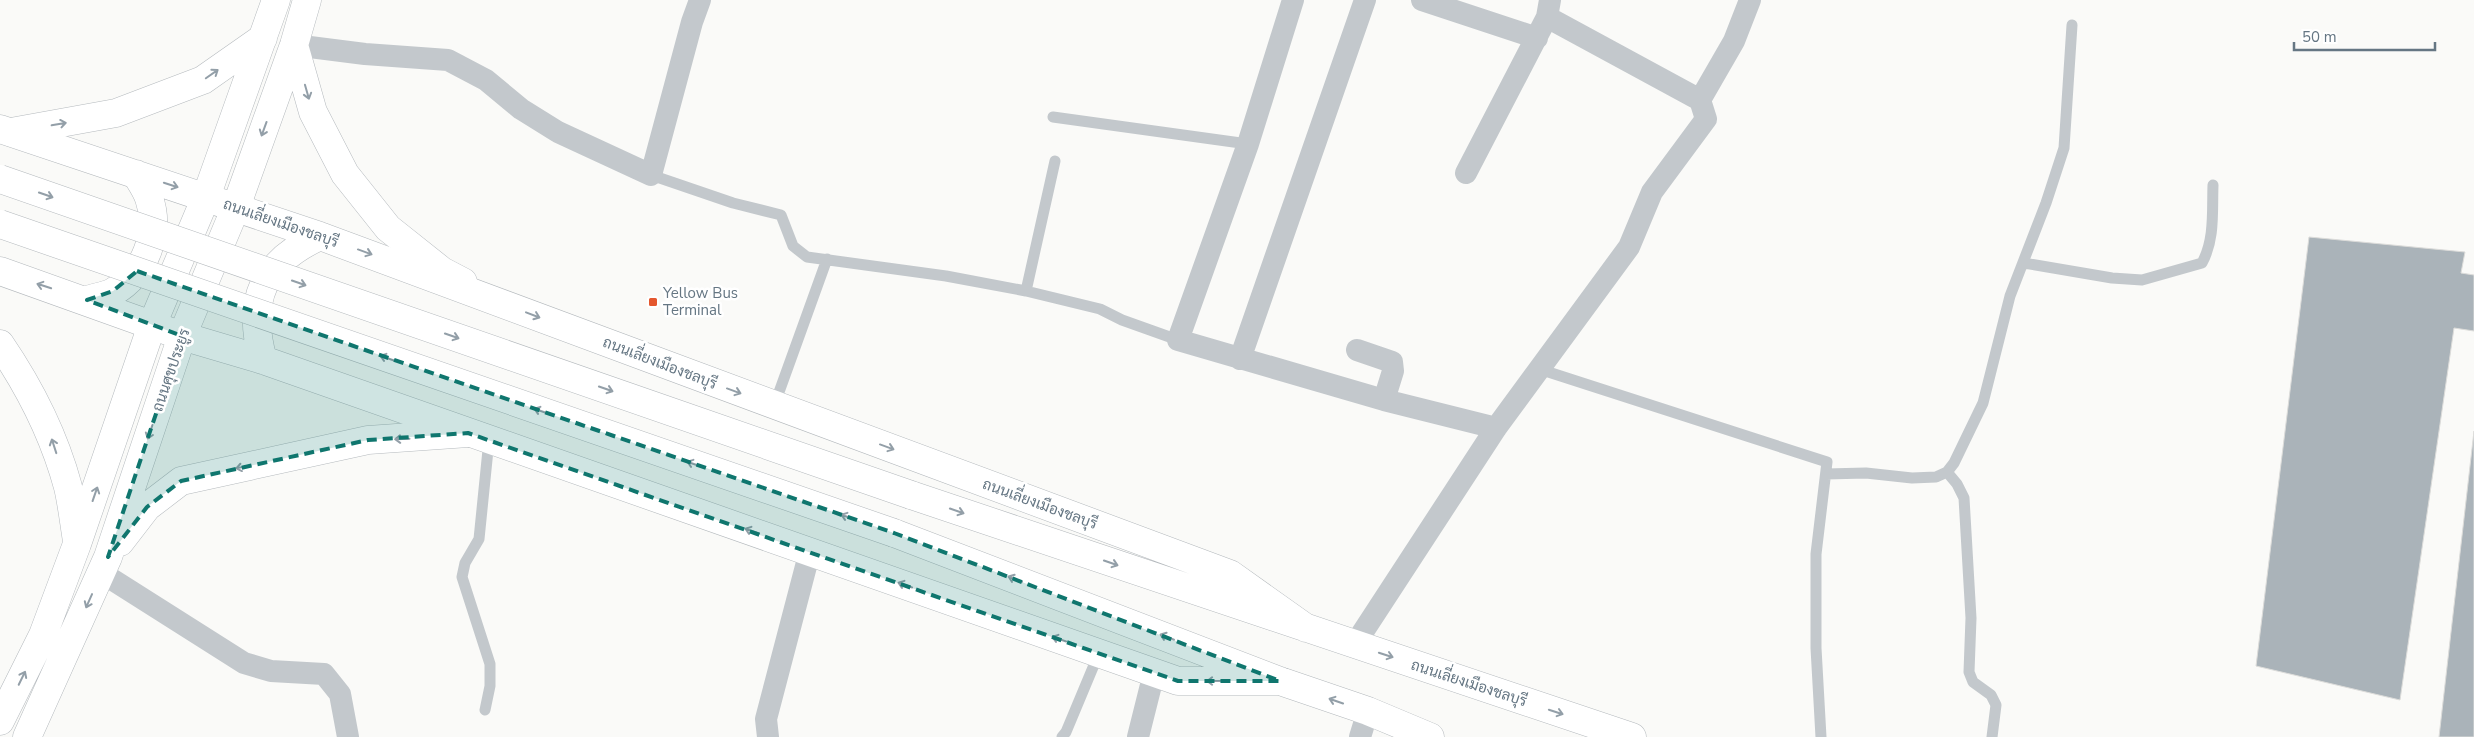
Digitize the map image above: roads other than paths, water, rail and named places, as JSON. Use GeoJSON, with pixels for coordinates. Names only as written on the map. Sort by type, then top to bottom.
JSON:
{"type":"FeatureCollection","features":[{"type":"Feature","properties":{"kind":"main road"},"geometry":{"type":"LineString","coordinates":[[0,721],[43,635],[78,544],[152,325],[206,197],[276,0]]}},
{"type":"Feature","properties":{"kind":"main road","name":"ถนนศุขประยูร"},"geometry":{"type":"LineString","coordinates":[[27,737],[105,565],[182,336],[236,207],[294,45],[307,0]]}},
{"type":"Feature","properties":{"kind":"main road"},"geometry":{"type":"LineString","coordinates":[[5,131],[124,110],[203,80],[263,38]]}},
{"type":"Feature","properties":{"kind":"main road"},"geometry":{"type":"LineString","coordinates":[[294,45],[313,112],[345,174],[388,228],[442,271],[504,304]]}},
{"type":"Feature","properties":{"kind":"main road","name":"ถนนเลี่ยงเมืองชลบุรี"},"geometry":{"type":"LineString","coordinates":[[5,131],[320,236],[1230,574],[1306,628]]}},
{"type":"Feature","properties":{"kind":"main road"},"geometry":{"type":"LineString","coordinates":[[87,300],[113,292],[135,274],[149,251],[154,224],[149,198],[136,174]]}},
{"type":"Feature","properties":{"kind":"main road","name":"ถนนเลี่ยงเมืองชลบุรี"},"geometry":{"type":"LineString","coordinates":[[0,179],[911,495],[1632,737]]}},
{"type":"Feature","properties":{"kind":"main road"},"geometry":{"type":"LineString","coordinates":[[0,224],[894,533],[1280,681],[1368,711],[1430,737]]}},
{"type":"Feature","properties":{"kind":"main road"},"geometry":{"type":"LineString","coordinates":[[263,360],[256,336],[256,310],[263,285],[277,263],[297,246],[320,236]]}},
{"type":"Feature","properties":{"kind":"main road"},"geometry":{"type":"LineString","coordinates":[[0,271],[87,300],[182,336],[263,360],[1178,681],[1280,681]]}},
{"type":"Feature","properties":{"kind":"main road"},"geometry":{"type":"LineString","coordinates":[[0,344],[25,381],[50,432],[68,488],[78,544]]}},
{"type":"Feature","properties":{"kind":"main road"},"geometry":{"type":"LineString","coordinates":[[105,565],[147,507],[181,481],[368,440],[479,437]]}},
{"type":"Feature","properties":{"kind":"street"},"geometry":{"type":"LineString","coordinates":[[294,45],[365,54],[448,60],[486,80],[521,108],[558,132],[651,175],[692,22],[700,0]]}},
{"type":"Feature","properties":{"kind":"street"},"geometry":{"type":"LineString","coordinates":[[1293,0],[1248,144],[1178,340],[1384,400],[1496,428]]}},
{"type":"Feature","properties":{"kind":"street"},"geometry":{"type":"LineString","coordinates":[[1240,359],[1365,0]]}},
{"type":"Feature","properties":{"kind":"street"},"geometry":{"type":"LineString","coordinates":[[1422,0],[1537,38]]}},
{"type":"Feature","properties":{"kind":"street"},"geometry":{"type":"LineString","coordinates":[[1700,100],[1734,42],[1750,0]]}},
{"type":"Feature","properties":{"kind":"street"},"geometry":{"type":"LineString","coordinates":[[1355,644],[1496,428],[1629,247],[1652,192],[1706,119],[1700,100],[1549,9],[1537,38],[1466,173]]}},
{"type":"Feature","properties":{"kind":"street"},"geometry":{"type":"LineString","coordinates":[[1357,350],[1392,362],[1394,371],[1384,400]]}},
{"type":"Feature","properties":{"kind":"street"},"geometry":{"type":"LineString","coordinates":[[768,737],[766,719],[810,551]]}},
{"type":"Feature","properties":{"kind":"street"},"geometry":{"type":"LineString","coordinates":[[105,565],[244,663],[271,671],[324,674],[340,694],[348,737]]}},
{"type":"Feature","properties":{"kind":"street"},"geometry":{"type":"LineString","coordinates":[[1138,737],[1154,672]]}},
{"type":"Feature","properties":{"kind":"street"},"geometry":{"type":"LineString","coordinates":[[1360,737],[1368,711]]}},
{"type":"Feature","properties":{"kind":"lane"},"geometry":{"type":"LineString","coordinates":[[1826,474],[1866,473],[1912,478],[1936,477],[1947,472],[1954,463],[1983,403],[2010,296],[2024,263],[2064,148],[2072,25]]}},
{"type":"Feature","properties":{"kind":"lane"},"geometry":{"type":"LineString","coordinates":[[1053,118],[1248,144]]}},
{"type":"Feature","properties":{"kind":"lane"},"geometry":{"type":"LineString","coordinates":[[1026,291],[1055,161]]}},
{"type":"Feature","properties":{"kind":"lane"},"geometry":{"type":"LineString","coordinates":[[651,175],[733,203],[781,215],[793,246],[807,257],[946,276],[1026,291],[1100,309],[1122,320],[1178,340]]}},
{"type":"Feature","properties":{"kind":"lane"},"geometry":{"type":"LineString","coordinates":[[2024,263],[2112,278],[2142,280],[2202,263],[2209,250],[2212,232],[2213,185]]}},
{"type":"Feature","properties":{"kind":"lane"},"geometry":{"type":"LineString","coordinates":[[774,406],[828,260]]}},
{"type":"Feature","properties":{"kind":"lane"},"geometry":{"type":"LineString","coordinates":[[1539,369],[1827,462],[1816,554],[1816,648],[1821,737]]}},
{"type":"Feature","properties":{"kind":"lane"},"geometry":{"type":"LineString","coordinates":[[479,437],[479,539],[465,562],[462,577],[490,664],[490,686],[485,710]]}},
{"type":"Feature","properties":{"kind":"lane"},"geometry":{"type":"LineString","coordinates":[[1947,472],[1957,484],[1964,498],[1971,618],[1969,672],[1973,682],[1991,695],[1996,705],[1992,737]]}},
{"type":"Feature","properties":{"kind":"lane"},"geometry":{"type":"LineString","coordinates":[[1062,737],[1066,732],[1099,653]]}},
{"type":"Feature","properties":{"kind":"place","name":"Yellow Bus Terminal"},"geometry":{"type":"Point","coordinates":[653,302]}}]}
